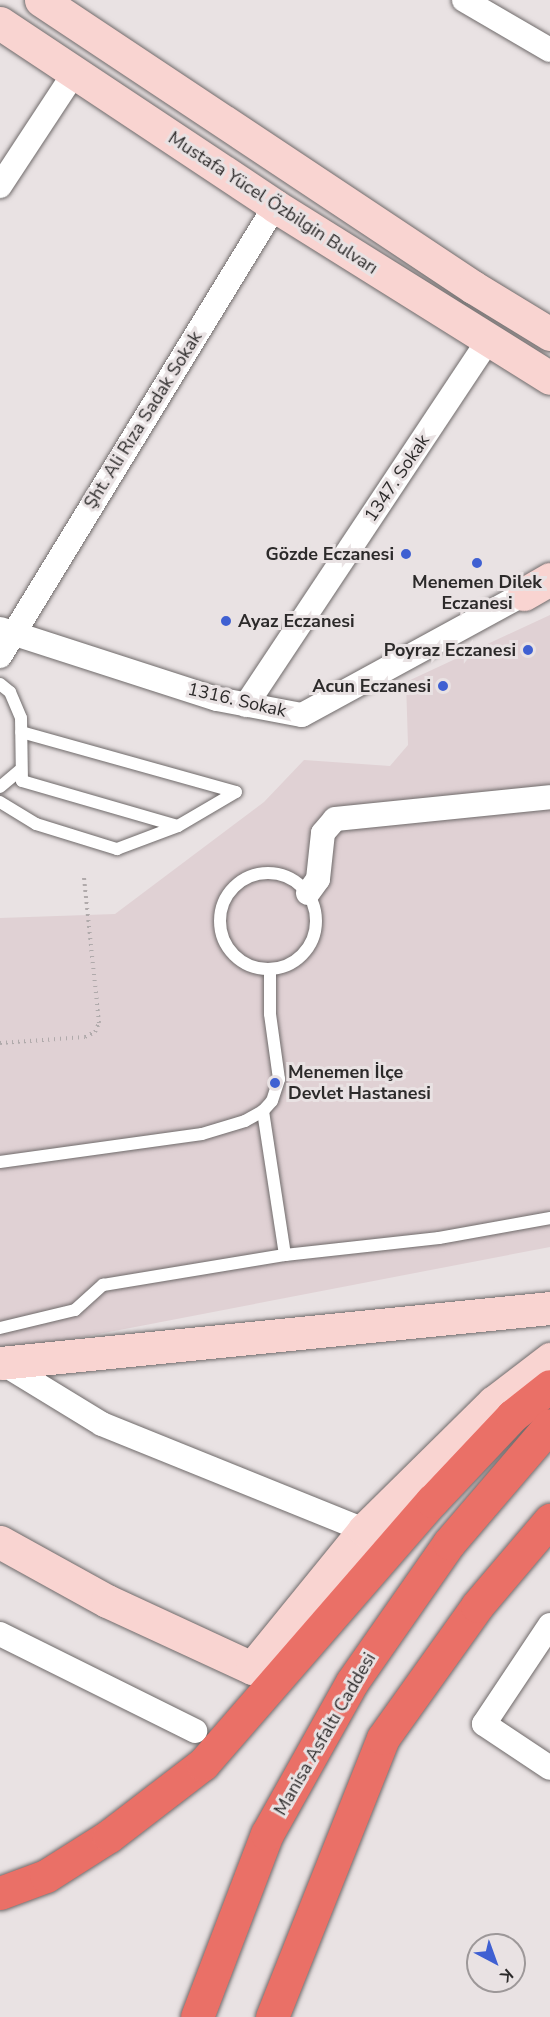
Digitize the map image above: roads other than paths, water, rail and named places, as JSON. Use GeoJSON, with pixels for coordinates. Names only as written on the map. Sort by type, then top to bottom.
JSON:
{"type":"FeatureCollection","features":[{"type":"Feature","properties":{"kind":"highway"},"geometry":{"type":"LineString","coordinates":[[0,1893],[46,1876],[109,1836],[203,1764],[432,1501],[512,1416],[550,1386]]}},
{"type":"Feature","properties":{"kind":"highway","name":"Manisa Asfaltı Caddesi"},"geometry":{"type":"LineString","coordinates":[[197,2017],[267,1834],[352,1682],[449,1543],[550,1425]]}},
{"type":"Feature","properties":{"kind":"highway"},"geometry":{"type":"LineString","coordinates":[[272,2017],[383,1738],[477,1606],[550,1520]]}},
{"type":"Feature","properties":{"kind":"street"},"geometry":{"type":"LineString","coordinates":[[41,0],[463,281],[550,334]]}},
{"type":"Feature","properties":{"kind":"street"},"geometry":{"type":"LineString","coordinates":[[464,0],[550,50]]}},
{"type":"Feature","properties":{"kind":"street","name":"Mustafa Yücel Özbilgin Bulvarı"},"geometry":{"type":"LineString","coordinates":[[0,23],[275,206],[487,342],[550,378]]}},
{"type":"Feature","properties":{"kind":"street"},"geometry":{"type":"LineString","coordinates":[[0,186],[75,72]]}},
{"type":"Feature","properties":{"kind":"street","name":"Şht. Ali Rıza Sadak Sokak"},"geometry":{"type":"LineString","coordinates":[[0,656],[6,632],[275,206]]}},
{"type":"Feature","properties":{"kind":"street","name":"1347. Sokak"},"geometry":{"type":"LineString","coordinates":[[246,705],[487,342]]}},
{"type":"Feature","properties":{"kind":"street","name":"1316. Sokak"},"geometry":{"type":"LineString","coordinates":[[6,632],[246,705],[302,715],[541,586]]}},
{"type":"Feature","properties":{"kind":"street"},"geometry":{"type":"LineString","coordinates":[[308,893],[318,879],[322,833],[335,819],[550,796]]}},
{"type":"Feature","properties":{"kind":"street"},"geometry":{"type":"LineString","coordinates":[[1,1363],[550,1308]]}},
{"type":"Feature","properties":{"kind":"street"},"geometry":{"type":"LineString","coordinates":[[0,1542],[107,1601],[252,1668],[364,1530],[494,1402],[550,1359]]}},
{"type":"Feature","properties":{"kind":"street"},"geometry":{"type":"LineString","coordinates":[[1,1363],[102,1424],[364,1530]]}},
{"type":"Feature","properties":{"kind":"street"},"geometry":{"type":"LineString","coordinates":[[550,1625],[484,1724],[550,1768]]}},
{"type":"Feature","properties":{"kind":"street"},"geometry":{"type":"LineString","coordinates":[[0,1634],[195,1731]]}},
{"type":"Feature","properties":{"kind":"lane"},"geometry":{"type":"LineString","coordinates":[[0,684],[10,692],[21,718],[19,771],[22,781],[29,785],[177,826]]}},
{"type":"Feature","properties":{"kind":"lane"},"geometry":{"type":"LineString","coordinates":[[0,802],[36,824],[117,849],[177,826],[236,792],[21,732]]}},
{"type":"Feature","properties":{"kind":"lane"},"geometry":{"type":"LineString","coordinates":[[0,787],[19,771]]}},
{"type":"Feature","properties":{"kind":"lane"},"geometry":{"type":"LineString","coordinates":[[265,872],[296,881],[308,893],[316,921],[307,949],[297,959],[270,969],[246,962],[227,946],[221,931],[225,898],[235,885],[265,872]]}},
{"type":"Feature","properties":{"kind":"lane"},"geometry":{"type":"LineString","coordinates":[[0,1162],[202,1134],[245,1121],[262,1111],[272,1101],[279,1079],[270,1014],[270,969]]}},
{"type":"Feature","properties":{"kind":"lane"},"geometry":{"type":"LineString","coordinates":[[262,1111],[285,1256]]}},
{"type":"Feature","properties":{"kind":"lane"},"geometry":{"type":"LineString","coordinates":[[0,1328],[75,1310],[103,1285],[285,1256],[439,1238],[550,1218]]}},
{"type":"Feature","properties":{"kind":"place","name":"Gözde Eczanesi"},"geometry":{"type":"Point","coordinates":[406,554]}},
{"type":"Feature","properties":{"kind":"place","name":"Menemen Dilek Eczanesi"},"geometry":{"type":"Point","coordinates":[477,563]}},
{"type":"Feature","properties":{"kind":"place","name":"Ayaz Eczanesi"},"geometry":{"type":"Point","coordinates":[226,621]}},
{"type":"Feature","properties":{"kind":"place","name":"Poyraz Eczanesi"},"geometry":{"type":"Point","coordinates":[528,650]}},
{"type":"Feature","properties":{"kind":"place","name":"Acun Eczanesi"},"geometry":{"type":"Point","coordinates":[443,686]}},
{"type":"Feature","properties":{"kind":"place","name":"Menemen İlçe Devlet Hastanesi"},"geometry":{"type":"Point","coordinates":[275,1083]}}]}
